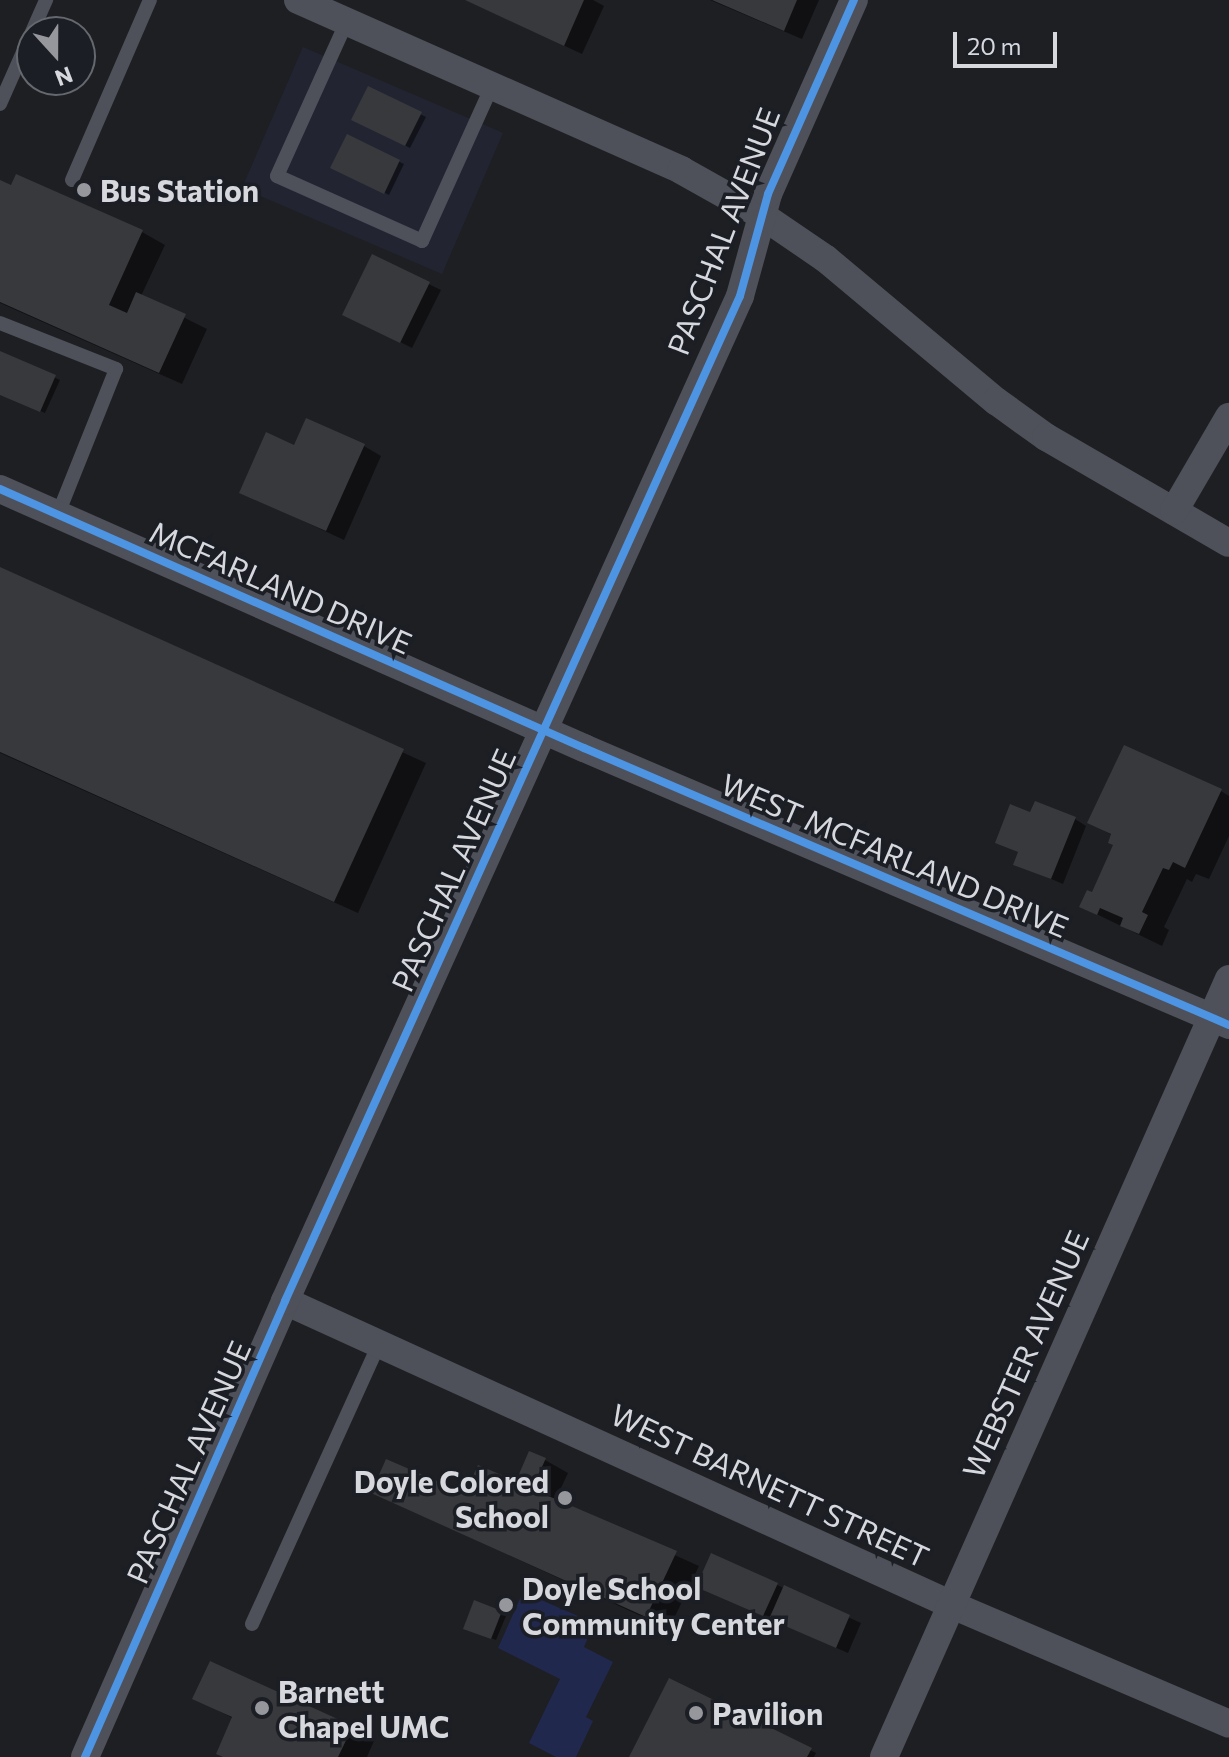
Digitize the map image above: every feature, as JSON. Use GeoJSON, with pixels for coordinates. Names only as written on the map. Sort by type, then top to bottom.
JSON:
{"type":"FeatureCollection","features":[{"type":"Feature","properties":{"kind":"street","name":"PASCHAL AVENUE"},"geometry":{"type":"LineString","coordinates":[[85,1757],[285,1301],[740,296],[768,194],[854,0]]}},
{"type":"Feature","properties":{"kind":"street"},"geometry":{"type":"LineString","coordinates":[[303,1],[681,170],[763,216],[826,259],[996,401],[1046,437],[1229,543]]}},
{"type":"Feature","properties":{"kind":"street"},"geometry":{"type":"LineString","coordinates":[[1174,511],[1229,417]]}},
{"type":"Feature","properties":{"kind":"street","name":"MCFARLAND DRIVE"},"geometry":{"type":"LineString","coordinates":[[0,489],[542,730]]}},
{"type":"Feature","properties":{"kind":"street","name":"WEST MCFARLAND DRIVE"},"geometry":{"type":"LineString","coordinates":[[542,730],[1220,1021]]}},
{"type":"Feature","properties":{"kind":"street","name":"WEBSTER AVENUE"},"geometry":{"type":"LineString","coordinates":[[884,1757],[1220,1021],[1229,979]]}},
{"type":"Feature","properties":{"kind":"street","name":"WEST BARNETT STREET"},"geometry":{"type":"LineString","coordinates":[[285,1301],[952,1605],[1229,1724]]}},
{"type":"Feature","properties":{"kind":"lane"},"geometry":{"type":"LineString","coordinates":[[0,104],[46,0]]}},
{"type":"Feature","properties":{"kind":"lane"},"geometry":{"type":"LineString","coordinates":[[72,180],[150,0]]}},
{"type":"Feature","properties":{"kind":"lane"},"geometry":{"type":"LineString","coordinates":[[347,21],[277,176],[422,241],[492,86]]}},
{"type":"Feature","properties":{"kind":"lane"},"geometry":{"type":"LineString","coordinates":[[0,323],[116,369],[58,514]]}},
{"type":"Feature","properties":{"kind":"lane"},"geometry":{"type":"LineString","coordinates":[[252,1624],[379,1344]]}},
{"type":"Feature","properties":{"kind":"shaded area"},"geometry":{"type":"Polygon","coordinates":[[[303,47],[503,133],[442,274],[242,188],[303,47]]]}},
{"type":"Feature","properties":{"kind":"shaded area"},"geometry":{"type":"Polygon","coordinates":[[[523,1592],[594,1623],[584,1647],[613,1662],[586,1717],[593,1721],[576,1757],[556,1757],[529,1743],[560,1679],[498,1648],[523,1592]]]}},
{"type":"Feature","properties":{"kind":"building"},"geometry":{"type":"Polygon","coordinates":[[[465,0],[584,0],[564,46],[465,0]]]}},
{"type":"Feature","properties":{"kind":"building"},"geometry":{"type":"Polygon","coordinates":[[[712,0],[797,0],[784,31],[712,0]]]}},
{"type":"Feature","properties":{"kind":"building"},"geometry":{"type":"Polygon","coordinates":[[[368,86],[422,112],[405,146],[351,120],[368,86]]]}},
{"type":"Feature","properties":{"kind":"building"},"geometry":{"type":"Polygon","coordinates":[[[347,134],[400,160],[384,194],[330,168],[347,134]]]}},
{"type":"Feature","properties":{"kind":"building"},"geometry":{"type":"Polygon","coordinates":[[[16,174],[143,230],[109,305],[127,313],[136,292],[186,314],[159,373],[0,302],[0,180],[11,185],[16,174]]]}},
{"type":"Feature","properties":{"kind":"building"},"geometry":{"type":"Polygon","coordinates":[[[372,254],[430,282],[400,343],[342,315],[372,254]]]}},
{"type":"Feature","properties":{"kind":"building"},"geometry":{"type":"Polygon","coordinates":[[[0,351],[56,375],[40,412],[0,395],[0,351]]]}},
{"type":"Feature","properties":{"kind":"building"},"geometry":{"type":"Polygon","coordinates":[[[306,418],[365,444],[326,531],[239,493],[266,432],[294,445],[306,418]]]}},
{"type":"Feature","properties":{"kind":"building"},"geometry":{"type":"Polygon","coordinates":[[[0,567],[404,749],[334,902],[0,752],[0,567]]]}},
{"type":"Feature","properties":{"kind":"building"},"geometry":{"type":"Polygon","coordinates":[[[1124,745],[1222,789],[1185,868],[1173,862],[1169,870],[1163,868],[1142,912],[1148,915],[1139,934],[1120,926],[1123,918],[1100,908],[1097,915],[1079,907],[1087,890],[1092,892],[1113,845],[1108,843],[1111,834],[1087,823],[1124,745]]]}},
{"type":"Feature","properties":{"kind":"building"},"geometry":{"type":"Polygon","coordinates":[[[1035,801],[1076,817],[1051,879],[1013,865],[1018,852],[995,843],[1010,804],[1030,812],[1035,801]]]}},
{"type":"Feature","properties":{"kind":"building"},"geometry":{"type":"Polygon","coordinates":[[[529,1451],[546,1458],[532,1489],[677,1551],[646,1617],[371,1493],[386,1459],[465,1493],[478,1465],[516,1481],[529,1451]]]}},
{"type":"Feature","properties":{"kind":"building"},"geometry":{"type":"Polygon","coordinates":[[[711,1553],[778,1583],[763,1616],[696,1587],[711,1553]]]}},
{"type":"Feature","properties":{"kind":"building"},"geometry":{"type":"Polygon","coordinates":[[[784,1585],[850,1615],[836,1648],[769,1619],[784,1585]]]}},
{"type":"Feature","properties":{"kind":"building"},"geometry":{"type":"Polygon","coordinates":[[[474,1600],[502,1611],[491,1639],[463,1629],[474,1600]]]}},
{"type":"Feature","properties":{"kind":"building","name":"Barnett Chapel UMC"},"geometry":{"type":"Polygon","coordinates":[[[210,1661],[353,1726],[338,1757],[223,1757],[216,1754],[232,1717],[192,1699],[210,1661]]]}},
{"type":"Feature","properties":{"kind":"building","name":"Pavilion"},"geometry":{"type":"Polygon","coordinates":[[[669,1678],[812,1748],[807,1757],[629,1757],[669,1678]]]}},
{"type":"Feature","properties":{"kind":"cycle path"},"geometry":{"type":"LineString","coordinates":[[85,1757],[285,1301],[740,296],[768,194],[854,0]]}},
{"type":"Feature","properties":{"kind":"cycle path"},"geometry":{"type":"LineString","coordinates":[[0,489],[584,748],[1229,1025]]}},
{"type":"Feature","properties":{"kind":"place","name":"Bus Station"},"geometry":{"type":"Point","coordinates":[84,190]}},
{"type":"Feature","properties":{"kind":"place","name":"Doyle Colored School"},"geometry":{"type":"Point","coordinates":[565,1498]}},
{"type":"Feature","properties":{"kind":"place","name":"Doyle School Community Center"},"geometry":{"type":"Point","coordinates":[506,1605]}},
{"type":"Feature","properties":{"kind":"place","name":"Barnett Chapel UMC"},"geometry":{"type":"Point","coordinates":[262,1708]}},
{"type":"Feature","properties":{"kind":"place","name":"Pavilion"},"geometry":{"type":"Point","coordinates":[696,1713]}}]}
